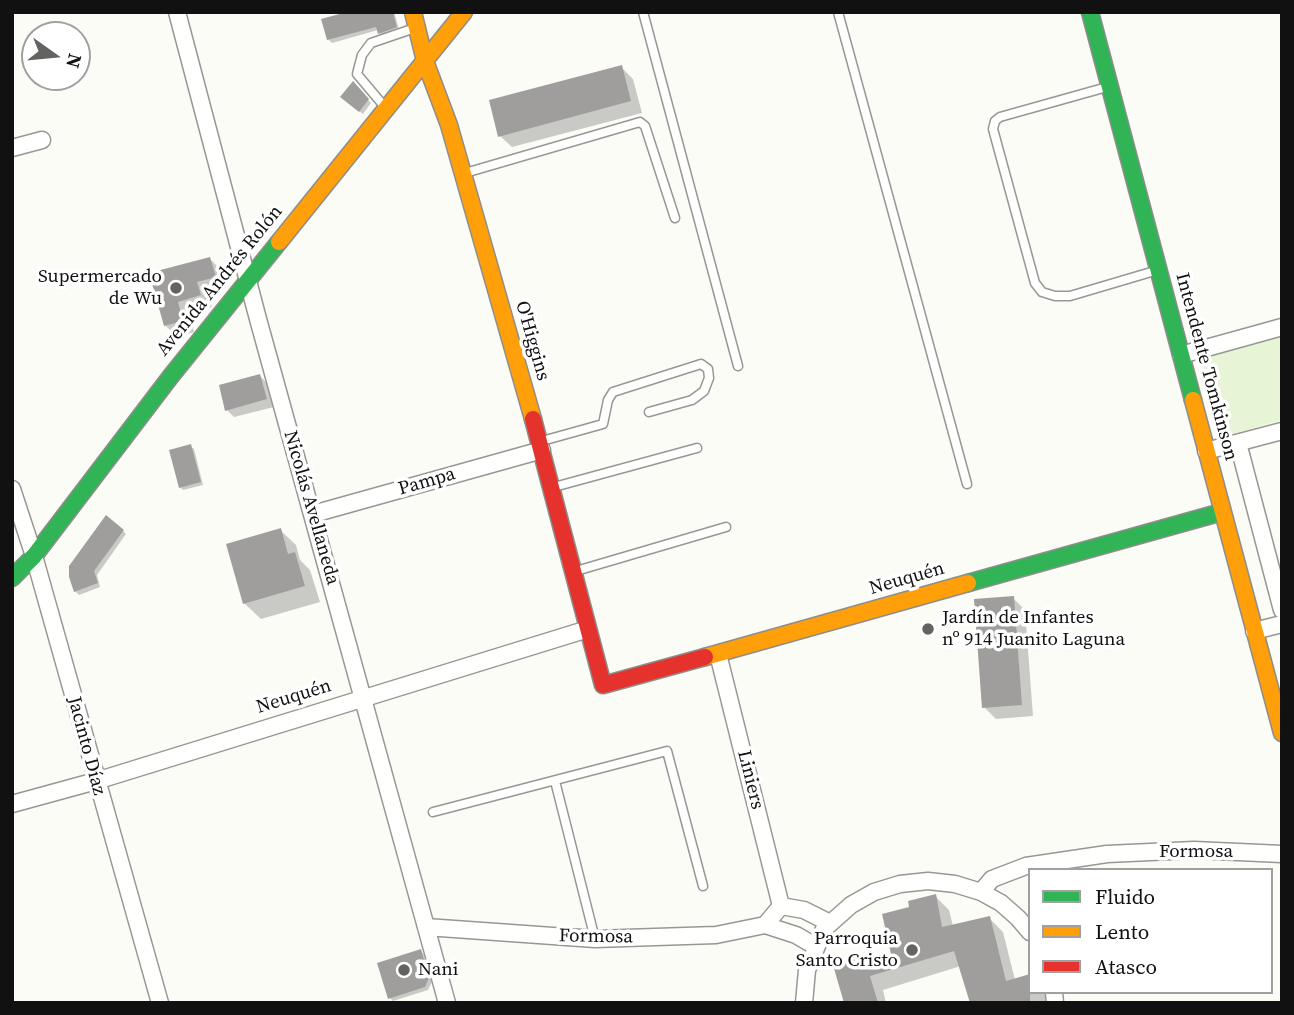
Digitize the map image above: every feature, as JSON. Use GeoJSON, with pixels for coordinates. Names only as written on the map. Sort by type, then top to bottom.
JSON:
{"type":"FeatureCollection","features":[{"type":"Feature","properties":{"kind":"street","name":"Nicolás Avellaneda"},"geometry":{"type":"LineString","coordinates":[[177,12],[445,1002]]}},
{"type":"Feature","properties":{"kind":"street","name":"Avenida Andrés Rolón"},"geometry":{"type":"LineString","coordinates":[[12,578],[34,555],[171,376],[464,12]]}},
{"type":"Feature","properties":{"kind":"street","name":"Intendente Tomkinson"},"geometry":{"type":"LineString","coordinates":[[1090,12],[1282,733]]}},
{"type":"Feature","properties":{"kind":"street","name":"O'Higgins"},"geometry":{"type":"LineString","coordinates":[[415,20],[540,446],[603,685]]}},
{"type":"Feature","properties":{"kind":"street"},"geometry":{"type":"LineString","coordinates":[[12,148],[42,140]]}},
{"type":"Feature","properties":{"kind":"street"},"geometry":{"type":"LineString","coordinates":[[1181,355],[1282,327]]}},
{"type":"Feature","properties":{"kind":"street"},"geometry":{"type":"LineString","coordinates":[[1206,452],[1282,431]]}},
{"type":"Feature","properties":{"kind":"street"},"geometry":{"type":"LineString","coordinates":[[1238,443],[1282,610]]}},
{"type":"Feature","properties":{"kind":"street","name":"Pampa"},"geometry":{"type":"LineString","coordinates":[[313,514],[540,446]]}},
{"type":"Feature","properties":{"kind":"street","name":"Jacinto Díaz"},"geometry":{"type":"LineString","coordinates":[[12,489],[34,555],[160,1003]]}},
{"type":"Feature","properties":{"kind":"street","name":"Neuquén"},"geometry":{"type":"LineString","coordinates":[[603,685],[1222,512]]}},
{"type":"Feature","properties":{"kind":"street"},"geometry":{"type":"LineString","coordinates":[[1254,631],[1282,624]]}},
{"type":"Feature","properties":{"kind":"street","name":"Neuquén"},"geometry":{"type":"LineString","coordinates":[[12,804],[96,781],[588,629]]}},
{"type":"Feature","properties":{"kind":"street","name":"Liniers"},"geometry":{"type":"LineString","coordinates":[[718,654],[781,906]]}},
{"type":"Feature","properties":{"kind":"street","name":"Formosa"},"geometry":{"type":"LineString","coordinates":[[981,892],[992,879],[1026,866],[1107,854],[1194,850],[1282,854]]}},
{"type":"Feature","properties":{"kind":"street"},"geometry":{"type":"LineString","coordinates":[[804,1003],[807,970],[815,946],[830,923],[851,905],[874,892],[900,884],[928,881],[955,884],[981,892],[1001,904],[1028,930]]}},
{"type":"Feature","properties":{"kind":"street"},"geometry":{"type":"LineString","coordinates":[[815,946],[796,935],[765,925],[781,906],[804,910],[830,923]]}},
{"type":"Feature","properties":{"kind":"street","name":"Formosa"},"geometry":{"type":"LineString","coordinates":[[426,926],[596,939],[716,935],[765,925]]}},
{"type":"Feature","properties":{"kind":"lane"},"geometry":{"type":"LineString","coordinates":[[643,12],[738,366]]}},
{"type":"Feature","properties":{"kind":"lane"},"geometry":{"type":"LineString","coordinates":[[838,12],[967,484]]}},
{"type":"Feature","properties":{"kind":"lane"},"geometry":{"type":"LineString","coordinates":[[387,108],[357,74],[362,55],[371,43],[415,20]]}},
{"type":"Feature","properties":{"kind":"lane"},"geometry":{"type":"LineString","coordinates":[[1110,86],[1000,117],[995,121],[993,129],[1035,283],[1042,292],[1055,296],[1070,296],[1158,270]]}},
{"type":"Feature","properties":{"kind":"lane"},"geometry":{"type":"LineString","coordinates":[[462,174],[640,122],[645,126],[675,218]]}},
{"type":"Feature","properties":{"kind":"lane"},"geometry":{"type":"LineString","coordinates":[[540,446],[603,424],[608,400],[613,392],[701,364],[708,369],[709,378],[704,391],[692,400],[649,412]]}},
{"type":"Feature","properties":{"kind":"lane"},"geometry":{"type":"LineString","coordinates":[[551,488],[697,448]]}},
{"type":"Feature","properties":{"kind":"lane"},"geometry":{"type":"LineString","coordinates":[[573,572],[726,527]]}},
{"type":"Feature","properties":{"kind":"lane"},"geometry":{"type":"LineString","coordinates":[[433,812],[667,751],[703,886]]}},
{"type":"Feature","properties":{"kind":"lane"},"geometry":{"type":"LineString","coordinates":[[555,781],[596,939]]}},
{"type":"Feature","properties":{"kind":"green space"},"geometry":{"type":"Polygon","coordinates":[[[1282,333],[1282,420],[1221,437],[1199,356],[1282,333]]]}},
{"type":"Feature","properties":{"kind":"building"},"geometry":{"type":"Polygon","coordinates":[[[347,12],[393,12],[397,27],[378,34],[376,27],[327,40],[321,19],[347,12]]]}},
{"type":"Feature","properties":{"kind":"building"},"geometry":{"type":"Polygon","coordinates":[[[622,65],[631,101],[498,137],[489,100],[622,65]]]}},
{"type":"Feature","properties":{"kind":"building"},"geometry":{"type":"Polygon","coordinates":[[[353,81],[369,99],[359,112],[340,97],[353,81]]]}},
{"type":"Feature","properties":{"kind":"building","name":"Supermercado de Wu"},"geometry":{"type":"Polygon","coordinates":[[[210,257],[216,277],[197,282],[201,295],[178,302],[183,321],[164,326],[149,273],[210,257]]]}},
{"type":"Feature","properties":{"kind":"building"},"geometry":{"type":"Polygon","coordinates":[[[260,374],[267,399],[225,411],[219,385],[260,374]]]}},
{"type":"Feature","properties":{"kind":"building"},"geometry":{"type":"Polygon","coordinates":[[[191,444],[201,482],[179,488],[169,450],[191,444]]]}},
{"type":"Feature","properties":{"kind":"building"},"geometry":{"type":"Polygon","coordinates":[[[106,515],[124,530],[94,571],[98,583],[74,592],[69,566],[106,515]]]}},
{"type":"Feature","properties":{"kind":"building"},"geometry":{"type":"Polygon","coordinates":[[[281,528],[288,554],[295,552],[305,586],[243,604],[226,544],[281,528]]]}},
{"type":"Feature","properties":{"kind":"building"},"geometry":{"type":"Polygon","coordinates":[[[1014,596],[1022,705],[982,708],[974,599],[1014,596]]]}},
{"type":"Feature","properties":{"kind":"building"},"geometry":{"type":"Polygon","coordinates":[[[936,894],[942,927],[990,916],[1006,981],[1028,975],[1030,1003],[970,1003],[954,951],[870,976],[878,1003],[844,1003],[833,965],[863,956],[865,962],[891,954],[882,914],[909,907],[908,901],[936,894]]]}},
{"type":"Feature","properties":{"kind":"building","name":"Nani"},"geometry":{"type":"Polygon","coordinates":[[[421,949],[429,978],[425,987],[388,999],[377,963],[421,949]]]}},
{"type":"Feature","properties":{"kind":"traffic: fast"},"geometry":{"type":"LineString","coordinates":[[1090,12],[1193,400]]}},
{"type":"Feature","properties":{"kind":"traffic: fast"},"geometry":{"type":"LineString","coordinates":[[12,578],[34,556],[171,376],[279,242]]}},
{"type":"Feature","properties":{"kind":"traffic: fast"},"geometry":{"type":"LineString","coordinates":[[968,583],[1222,512]]}},
{"type":"Feature","properties":{"kind":"traffic: slow"},"geometry":{"type":"LineString","coordinates":[[413,12],[425,61],[449,125],[533,419]]}},
{"type":"Feature","properties":{"kind":"traffic: slow"},"geometry":{"type":"LineString","coordinates":[[279,242],[464,12]]}},
{"type":"Feature","properties":{"kind":"traffic: slow"},"geometry":{"type":"LineString","coordinates":[[1193,400],[1282,733]]}},
{"type":"Feature","properties":{"kind":"traffic: slow"},"geometry":{"type":"LineString","coordinates":[[705,657],[968,583]]}},
{"type":"Feature","properties":{"kind":"traffic: jam"},"geometry":{"type":"LineString","coordinates":[[533,419],[603,685],[705,657]]}},
{"type":"Feature","properties":{"kind":"place","name":"Supermercado de Wu"},"geometry":{"type":"Point","coordinates":[176,288]}},
{"type":"Feature","properties":{"kind":"place","name":"Jardín de Infantes nº 914 Juanito Laguna"},"geometry":{"type":"Point","coordinates":[928,629]}},
{"type":"Feature","properties":{"kind":"place","name":"Parroquia Santo Cristo"},"geometry":{"type":"Point","coordinates":[912,950]}},
{"type":"Feature","properties":{"kind":"place","name":"Nani"},"geometry":{"type":"Point","coordinates":[404,970]}}]}
